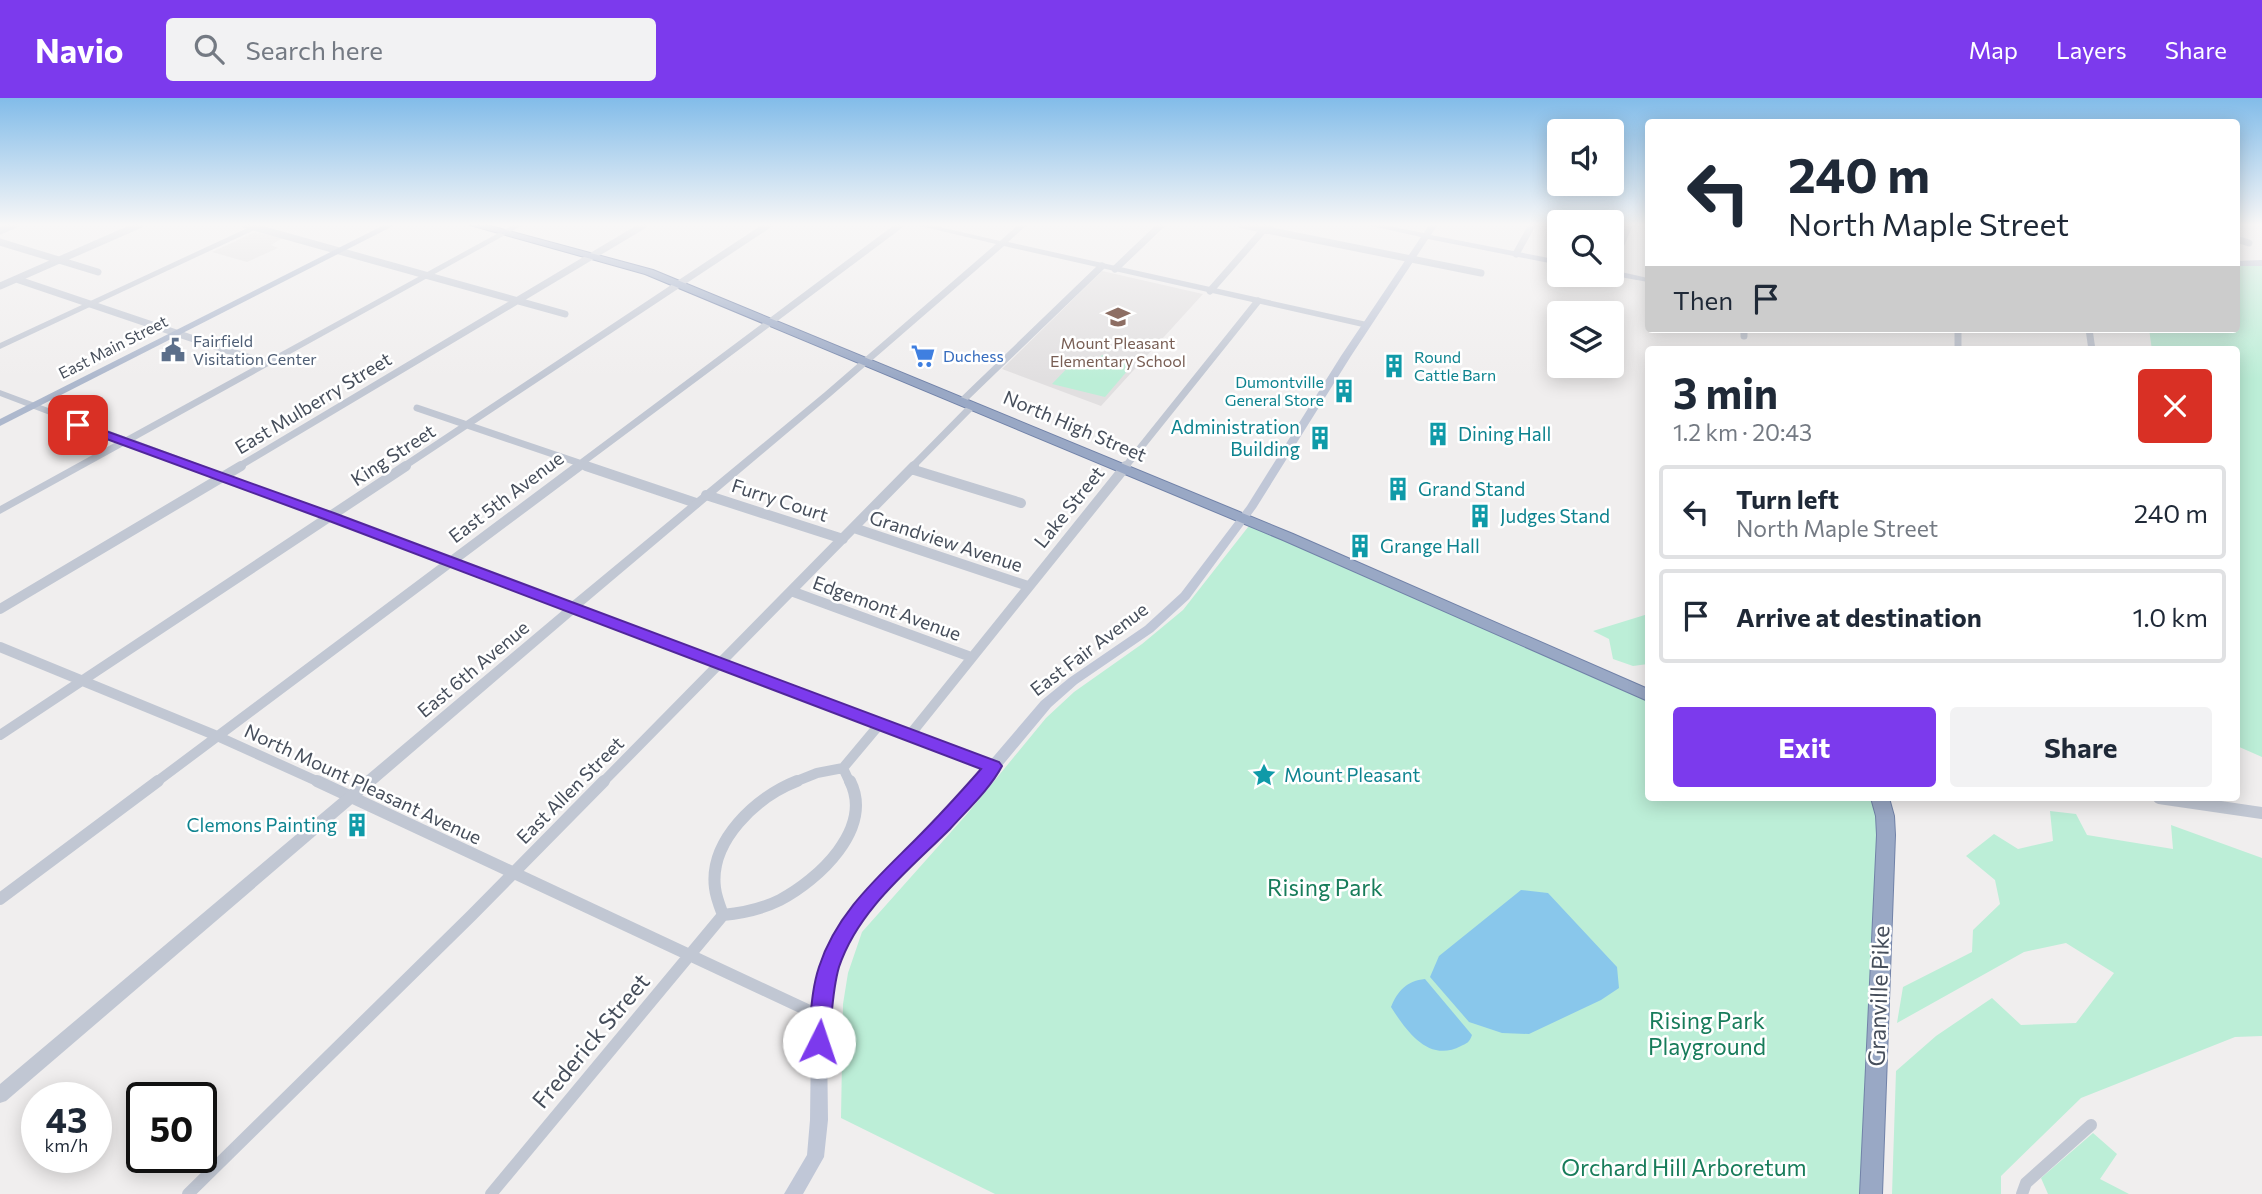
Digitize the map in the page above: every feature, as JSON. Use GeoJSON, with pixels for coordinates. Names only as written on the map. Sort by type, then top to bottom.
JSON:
{"type":"FeatureCollection","features":[{"type":"Feature","properties":{"kind":"highway","name":"North High Street"},"geometry":{"type":"LineString","coordinates":[[658,276],[1244,519],[1645,694]]}},
{"type":"Feature","properties":{"kind":"highway","name":"Granville Pike"},"geometry":{"type":"LineString","coordinates":[[1871,1194],[1886,835],[1881,801]]}},
{"type":"Feature","properties":{"kind":"main road","name":"East Main Street"},"geometry":{"type":"LineString","coordinates":[[0,423],[290,276]]}},
{"type":"Feature","properties":{"kind":"main road","name":"East Fair Avenue"},"geometry":{"type":"LineString","coordinates":[[793,1194],[816,1157],[820,1016],[833,954],[848,925],[866,902],[954,812],[1046,704],[1073,681],[1149,629],[1175,606],[1244,519],[1399,276]]}},
{"type":"Feature","properties":{"kind":"street"},"geometry":{"type":"LineString","coordinates":[[0,286],[22,276]]}},
{"type":"Feature","properties":{"kind":"street"},"geometry":{"type":"LineString","coordinates":[[0,346],[149,276]]}},
{"type":"Feature","properties":{"kind":"street"},"geometry":{"type":"LineString","coordinates":[[0,511],[424,276]]}},
{"type":"Feature","properties":{"kind":"street"},"geometry":{"type":"LineString","coordinates":[[430,276],[565,314]]}},
{"type":"Feature","properties":{"kind":"street","name":"East Mulberry Street"},"geometry":{"type":"LineString","coordinates":[[0,609],[559,276]]}},
{"type":"Feature","properties":{"kind":"street","name":"King Street"},"geometry":{"type":"LineString","coordinates":[[0,735],[690,276]]}},
{"type":"Feature","properties":{"kind":"street","name":"East 5th Avenue"},"geometry":{"type":"LineString","coordinates":[[0,899],[832,276]]}},
{"type":"Feature","properties":{"kind":"street","name":"East 6th Avenue"},"geometry":{"type":"LineString","coordinates":[[0,1095],[963,276]]}},
{"type":"Feature","properties":{"kind":"street","name":"East Allen Street"},"geometry":{"type":"LineString","coordinates":[[188,1194],[513,873],[854,528],[911,469],[967,404],[1092,276]]}},
{"type":"Feature","properties":{"kind":"street"},"geometry":{"type":"LineString","coordinates":[[1146,276],[1367,325]]}},
{"type":"Feature","properties":{"kind":"street"},"geometry":{"type":"LineString","coordinates":[[1210,291],[1223,276]]}},
{"type":"Feature","properties":{"kind":"street"},"geometry":{"type":"LineString","coordinates":[[16,279],[265,362]]}},
{"type":"Feature","properties":{"kind":"street","name":"Lake Street"},"geometry":{"type":"LineString","coordinates":[[909,736],[1258,301]]}},
{"type":"Feature","properties":{"kind":"street"},"geometry":{"type":"LineString","coordinates":[[0,393],[123,442],[329,516],[993,766]]}},
{"type":"Feature","properties":{"kind":"street","name":"Furry Court"},"geometry":{"type":"LineString","coordinates":[[416,408],[581,463],[843,539]]}},
{"type":"Feature","properties":{"kind":"street"},"geometry":{"type":"LineString","coordinates":[[911,469],[1021,503]]}},
{"type":"Feature","properties":{"kind":"street","name":"Grandview Avenue"},"geometry":{"type":"LineString","coordinates":[[854,528],[1028,586]]}},
{"type":"Feature","properties":{"kind":"street","name":"Edgemont Avenue"},"geometry":{"type":"LineString","coordinates":[[791,591],[971,657]]}},
{"type":"Feature","properties":{"kind":"street","name":"North Mount Pleasant Avenue"},"geometry":{"type":"LineString","coordinates":[[0,648],[217,736],[820,1016]]}},
{"type":"Feature","properties":{"kind":"street"},"geometry":{"type":"LineString","coordinates":[[843,768],[852,784],[855,813],[850,830],[822,869],[782,900],[752,910],[723,915],[714,892],[714,871],[720,852],[732,832],[752,809],[781,786],[814,773],[843,768],[879,725]]}},
{"type":"Feature","properties":{"kind":"street"},"geometry":{"type":"LineString","coordinates":[[2180,801],[2262,813]]}},
{"type":"Feature","properties":{"kind":"street","name":"Frederick Street"},"geometry":{"type":"LineString","coordinates":[[491,1194],[723,915]]}},
{"type":"Feature","properties":{"kind":"street"},"geometry":{"type":"LineString","coordinates":[[2022,1194],[2026,1183],[2091,1125]]}},
{"type":"Feature","properties":{"kind":"shaded area","name":"Mount Pleasant Elementary School"},"geometry":{"type":"Polygon","coordinates":[[[1097,276],[1125,276],[1203,294],[1101,406],[1002,369],[1097,276]]]}},
{"type":"Feature","properties":{"kind":"green space"},"geometry":{"type":"Polygon","coordinates":[[[2240,276],[2262,276],[2262,757],[2240,747],[2240,346],[2151,346],[2150,333],[2240,333],[2240,276]]]}},
{"type":"Feature","properties":{"kind":"green space"},"geometry":{"type":"Polygon","coordinates":[[[1102,355],[1134,363],[1105,397],[1052,384],[1074,361],[1093,366],[1102,355]]]}},
{"type":"Feature","properties":{"kind":"green space","name":"Rising Park"},"geometry":{"type":"Polygon","coordinates":[[[1252,522],[1645,694],[1645,801],[1886,801],[1869,1194],[995,1194],[841,1118],[843,1004],[848,973],[862,932],[967,814],[1046,718],[1074,692],[1142,644],[1183,610],[1252,522]]]}},
{"type":"Feature","properties":{"kind":"green space"},"geometry":{"type":"Polygon","coordinates":[[[1645,615],[1645,664],[1633,666],[1613,659],[1609,639],[1593,631],[1645,615]]]}},
{"type":"Feature","properties":{"kind":"green space"},"geometry":{"type":"Polygon","coordinates":[[[2050,811],[2076,814],[2087,835],[2173,849],[2171,825],[2262,858],[2262,1036],[2235,1037],[2081,1098],[2001,1176],[2001,1194],[1892,1194],[1896,1071],[1936,1036],[1992,998],[2021,1025],[2076,1023],[2114,973],[2066,943],[2024,952],[1897,1023],[1903,987],[1972,952],[1973,930],[2000,904],[1995,880],[1966,856],[1994,834],[2018,849],[2053,841],[2050,811]]]}},
{"type":"Feature","properties":{"kind":"green space"},"geometry":{"type":"Polygon","coordinates":[[[2093,1133],[2117,1154],[2100,1179],[2129,1194],[2048,1194],[2041,1178],[2093,1133]]]}},
{"type":"Feature","properties":{"kind":"water"},"geometry":{"type":"Polygon","coordinates":[[[1521,890],[1548,893],[1617,967],[1619,988],[1601,1000],[1529,1034],[1502,1033],[1469,1022],[1430,977],[1439,956],[1521,890]]]}},
{"type":"Feature","properties":{"kind":"water"},"geometry":{"type":"Polygon","coordinates":[[[1425,979],[1472,1035],[1466,1043],[1449,1050],[1429,1048],[1412,1035],[1391,1007],[1404,987],[1425,979]]]}},
{"type":"Feature","properties":{"kind":"place","name":"Mount Pleasant Elementary School"},"geometry":{"type":"Point","coordinates":[1118,317]}},
{"type":"Feature","properties":{"kind":"place","name":"Fairfield Visitation Center"},"geometry":{"type":"Point","coordinates":[173,350]}},
{"type":"Feature","properties":{"kind":"place","name":"Duchess"},"geometry":{"type":"Point","coordinates":[923,356]}},
{"type":"Feature","properties":{"kind":"place","name":"Round Cattle Barn"},"geometry":{"type":"Point","coordinates":[1394,366]}},
{"type":"Feature","properties":{"kind":"place","name":"Dumontville General Store"},"geometry":{"type":"Point","coordinates":[1344,391]}},
{"type":"Feature","properties":{"kind":"place","name":"Dining Hall"},"geometry":{"type":"Point","coordinates":[1438,434]}},
{"type":"Feature","properties":{"kind":"place","name":"Administration Building"},"geometry":{"type":"Point","coordinates":[1320,438]}},
{"type":"Feature","properties":{"kind":"place","name":"Grand Stand"},"geometry":{"type":"Point","coordinates":[1398,489]}},
{"type":"Feature","properties":{"kind":"place","name":"Judges Stand"},"geometry":{"type":"Point","coordinates":[1480,516]}},
{"type":"Feature","properties":{"kind":"place","name":"Grange Hall"},"geometry":{"type":"Point","coordinates":[1360,546]}},
{"type":"Feature","properties":{"kind":"place","name":"Mount Pleasant"},"geometry":{"type":"Point","coordinates":[1264,775]}},
{"type":"Feature","properties":{"kind":"place","name":"Clemons Painting"},"geometry":{"type":"Point","coordinates":[357,825]}},
{"type":"Feature","properties":{"kind":"route"},"geometry":{"type":"LineString","coordinates":[[78,425],[329,516],[993,766],[976,788],[866,902],[848,925],[829,967],[820,1016],[819,1042]]}},
{"type":"Feature","properties":{"kind":"park label","name":"Rising Park Playground"},"geometry":{"type":"Point","coordinates":[1707,1034]}},
{"type":"Feature","properties":{"kind":"park label","name":"Orchard Hill Arboretum"},"geometry":{"type":"Point","coordinates":[1684,1168]}}]}
